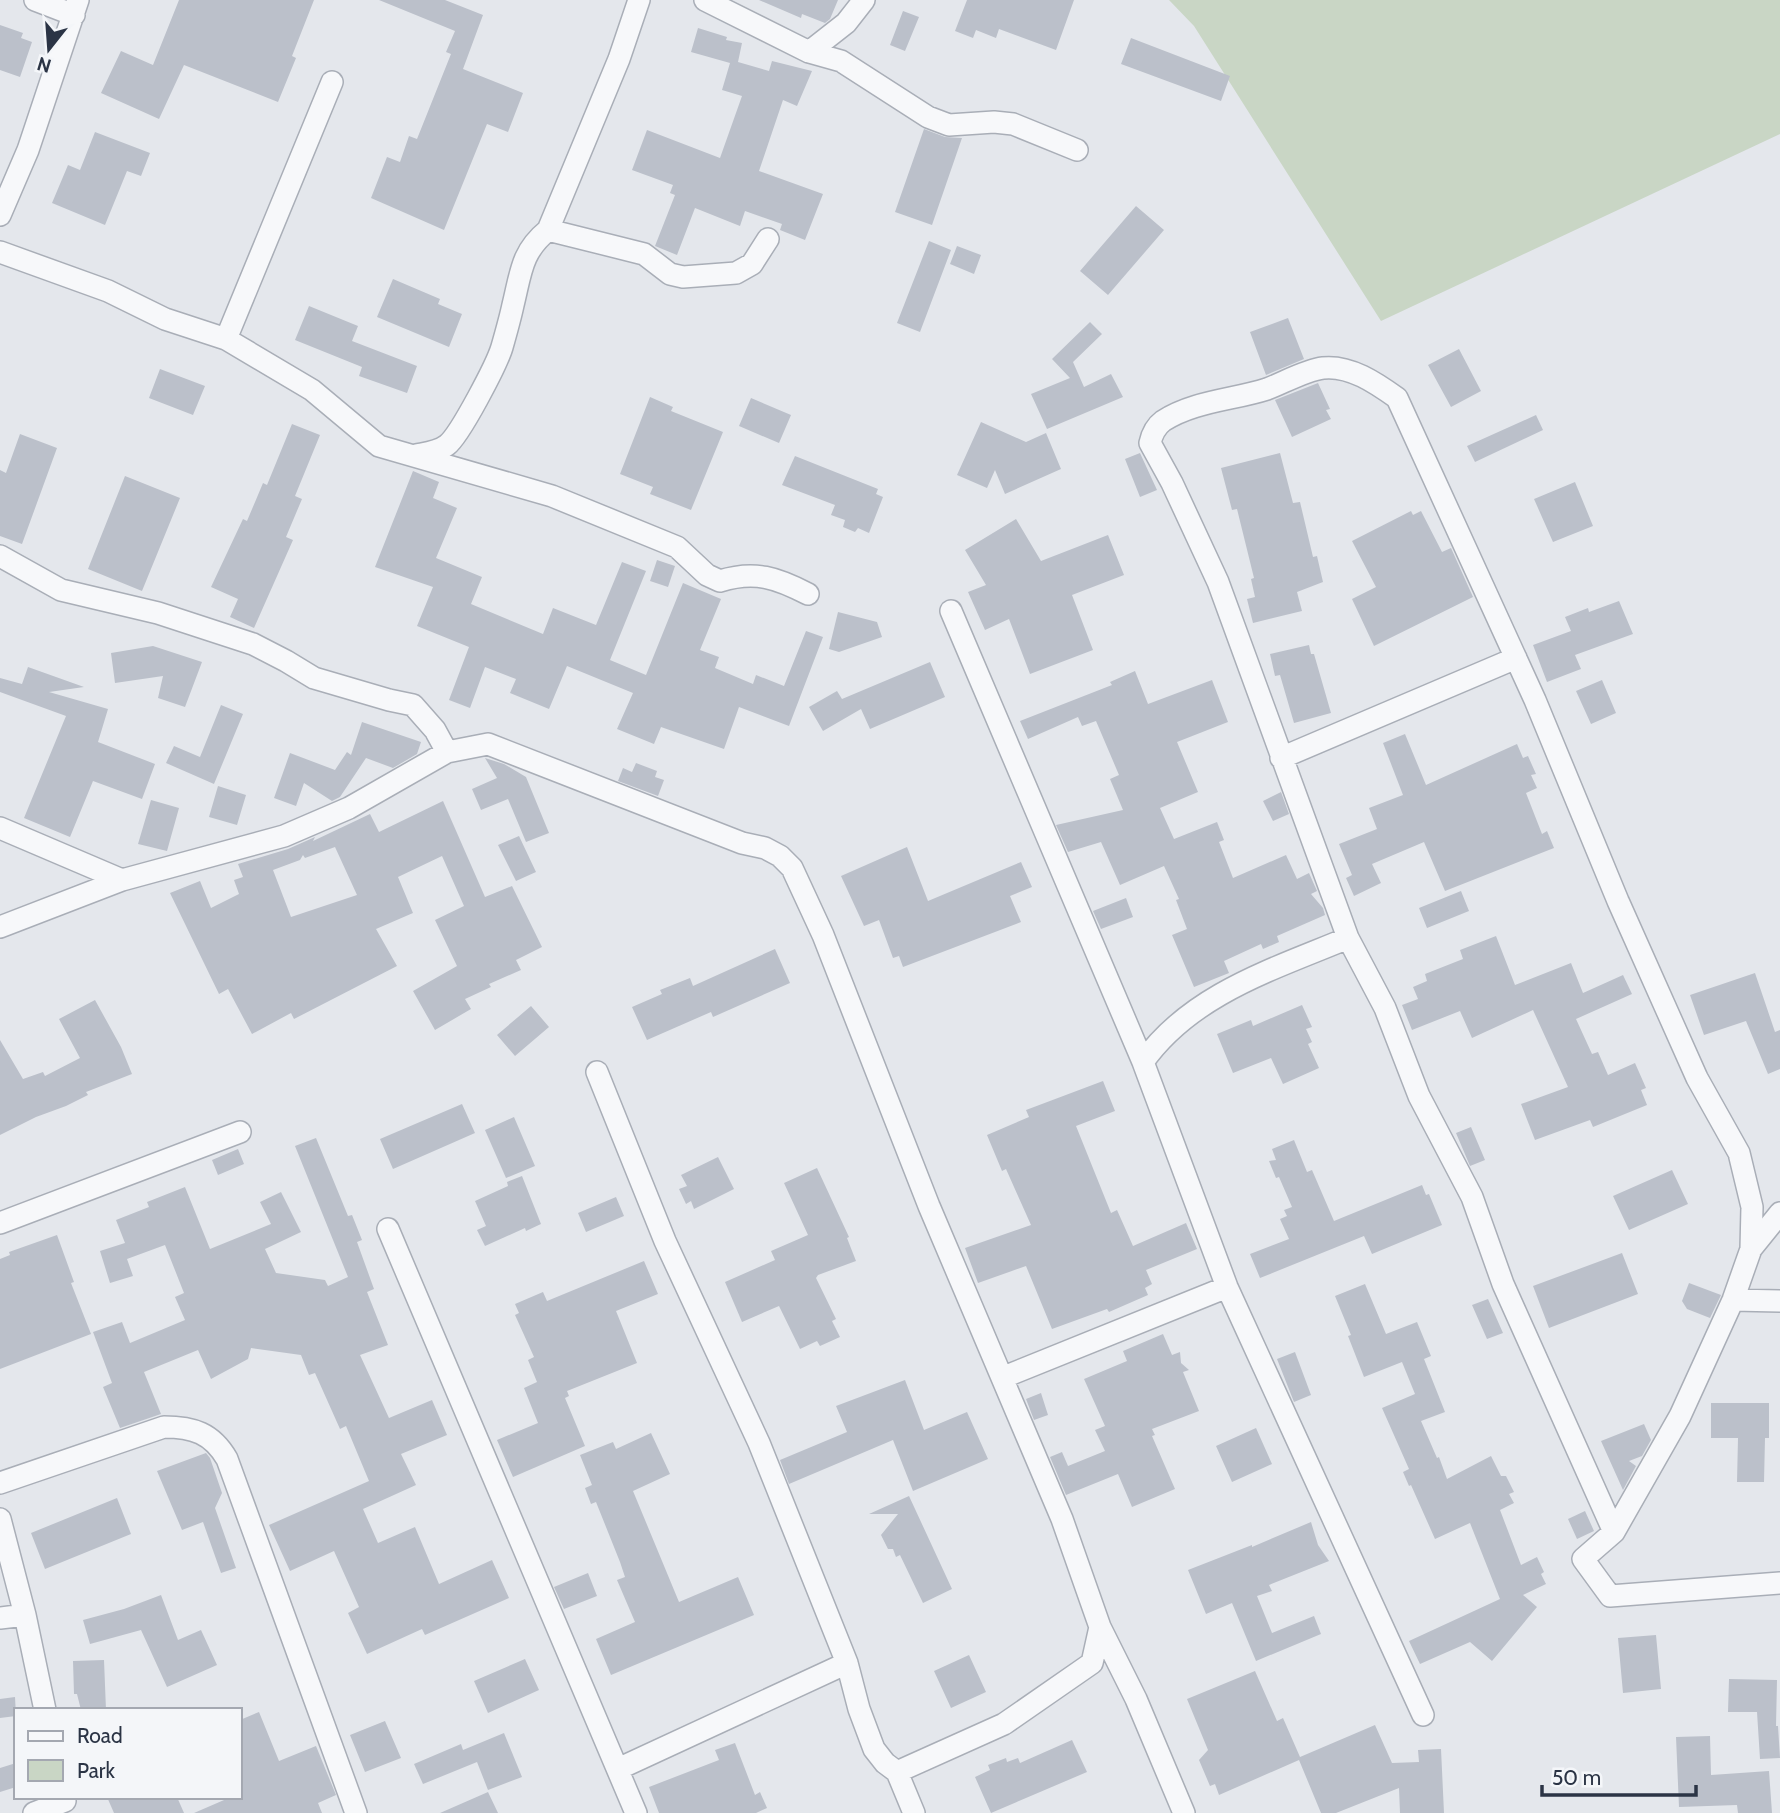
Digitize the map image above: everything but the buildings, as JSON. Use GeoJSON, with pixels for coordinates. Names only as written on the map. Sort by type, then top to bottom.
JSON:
{"type":"FeatureCollection","features":[{"type":"Feature","properties":{"kind":"street"},"geometry":{"type":"LineString","coordinates":[[0,215],[28,150],[76,7],[35,0]]}},
{"type":"Feature","properties":{"kind":"street"},"geometry":{"type":"LineString","coordinates":[[416,456],[447,445],[472,408],[501,351],[518,278],[529,250],[548,230],[619,59],[639,0]]}},
{"type":"Feature","properties":{"kind":"street"},"geometry":{"type":"LineString","coordinates":[[705,0],[809,52],[841,61],[928,117],[949,125],[994,122],[1013,124],[1077,150]]}},
{"type":"Feature","properties":{"kind":"street"},"geometry":{"type":"LineString","coordinates":[[809,52],[846,23],[864,0]]}},
{"type":"Feature","properties":{"kind":"street"},"geometry":{"type":"LineString","coordinates":[[226,339],[332,82]]}},
{"type":"Feature","properties":{"kind":"street"},"geometry":{"type":"LineString","coordinates":[[548,230],[643,254],[670,274],[683,277],[736,274],[752,264],[768,239]]}},
{"type":"Feature","properties":{"kind":"street"},"geometry":{"type":"LineString","coordinates":[[0,252],[108,291],[165,319],[226,339],[312,390],[379,446],[552,496],[677,547],[707,575],[720,581],[761,576],[778,579],[808,594]]}},
{"type":"Feature","properties":{"kind":"street"},"geometry":{"type":"LineString","coordinates":[[1614,1532],[1503,1284],[1472,1197],[1419,1096],[1385,1009],[1348,938],[1217,582],[1172,482],[1150,443],[1153,431],[1162,421],[1190,408],[1267,388],[1323,368],[1365,377],[1397,398],[1516,658],[1618,901],[1698,1078],[1739,1153],[1752,1207],[1751,1249],[1733,1300],[1680,1416],[1614,1532],[1583,1559],[1610,1596],[1780,1583]]}},
{"type":"Feature","properties":{"kind":"street"},"geometry":{"type":"LineString","coordinates":[[0,556],[61,590],[158,614],[253,644],[314,678],[413,705],[424,715],[447,752]]}},
{"type":"Feature","properties":{"kind":"street"},"geometry":{"type":"LineString","coordinates":[[951,611],[1143,1062],[1227,1287],[1423,1715]]}},
{"type":"Feature","properties":{"kind":"street"},"geometry":{"type":"LineString","coordinates":[[1281,758],[1516,658]]}},
{"type":"Feature","properties":{"kind":"street"},"geometry":{"type":"LineString","coordinates":[[0,927],[122,880],[284,836],[349,808],[447,752],[488,744],[780,856],[792,868],[822,935],[929,1206],[1062,1518],[1100,1627],[1136,1699],[1184,1813]]}},
{"type":"Feature","properties":{"kind":"street"},"geometry":{"type":"LineString","coordinates":[[0,828],[122,880]]}},
{"type":"Feature","properties":{"kind":"street"},"geometry":{"type":"LineString","coordinates":[[1143,1062],[1177,1023],[1212,998],[1348,938]]}},
{"type":"Feature","properties":{"kind":"street"},"geometry":{"type":"LineString","coordinates":[[597,1072],[664,1241],[759,1443],[847,1662],[859,1709],[874,1749],[885,1763],[897,1772],[914,1813]]}},
{"type":"Feature","properties":{"kind":"street"},"geometry":{"type":"LineString","coordinates":[[0,1223],[240,1132]]}},
{"type":"Feature","properties":{"kind":"street"},"geometry":{"type":"LineString","coordinates":[[1751,1249],[1780,1213]]}},
{"type":"Feature","properties":{"kind":"street"},"geometry":{"type":"LineString","coordinates":[[388,1229],[636,1813]]}},
{"type":"Feature","properties":{"kind":"street"},"geometry":{"type":"LineString","coordinates":[[1004,1377],[1227,1287]]}},
{"type":"Feature","properties":{"kind":"street"},"geometry":{"type":"LineString","coordinates":[[1733,1300],[1780,1301]]}},
{"type":"Feature","properties":{"kind":"street"},"geometry":{"type":"LineString","coordinates":[[0,1483],[164,1427],[198,1430],[211,1438],[227,1459],[356,1813]]}},
{"type":"Feature","properties":{"kind":"street"},"geometry":{"type":"LineString","coordinates":[[0,1519],[25,1615],[45,1708]]}},
{"type":"Feature","properties":{"kind":"street"},"geometry":{"type":"LineString","coordinates":[[0,1618],[25,1615]]}},
{"type":"Feature","properties":{"kind":"street"},"geometry":{"type":"LineString","coordinates":[[897,1772],[1003,1724],[1092,1663],[1100,1627]]}},
{"type":"Feature","properties":{"kind":"street"},"geometry":{"type":"LineString","coordinates":[[618,1769],[847,1662]]}},
{"type":"Feature","properties":{"kind":"street"},"geometry":{"type":"LineString","coordinates":[[1092,1663],[1123,1674]]}},
{"type":"Feature","properties":{"kind":"street"},"geometry":{"type":"LineString","coordinates":[[34,1813],[65,1804]]}},
{"type":"Feature","properties":{"kind":"green space"},"geometry":{"type":"Polygon","coordinates":[[[1169,0],[1780,0],[1780,134],[1381,321],[1194,26],[1169,0]]]}}]}
